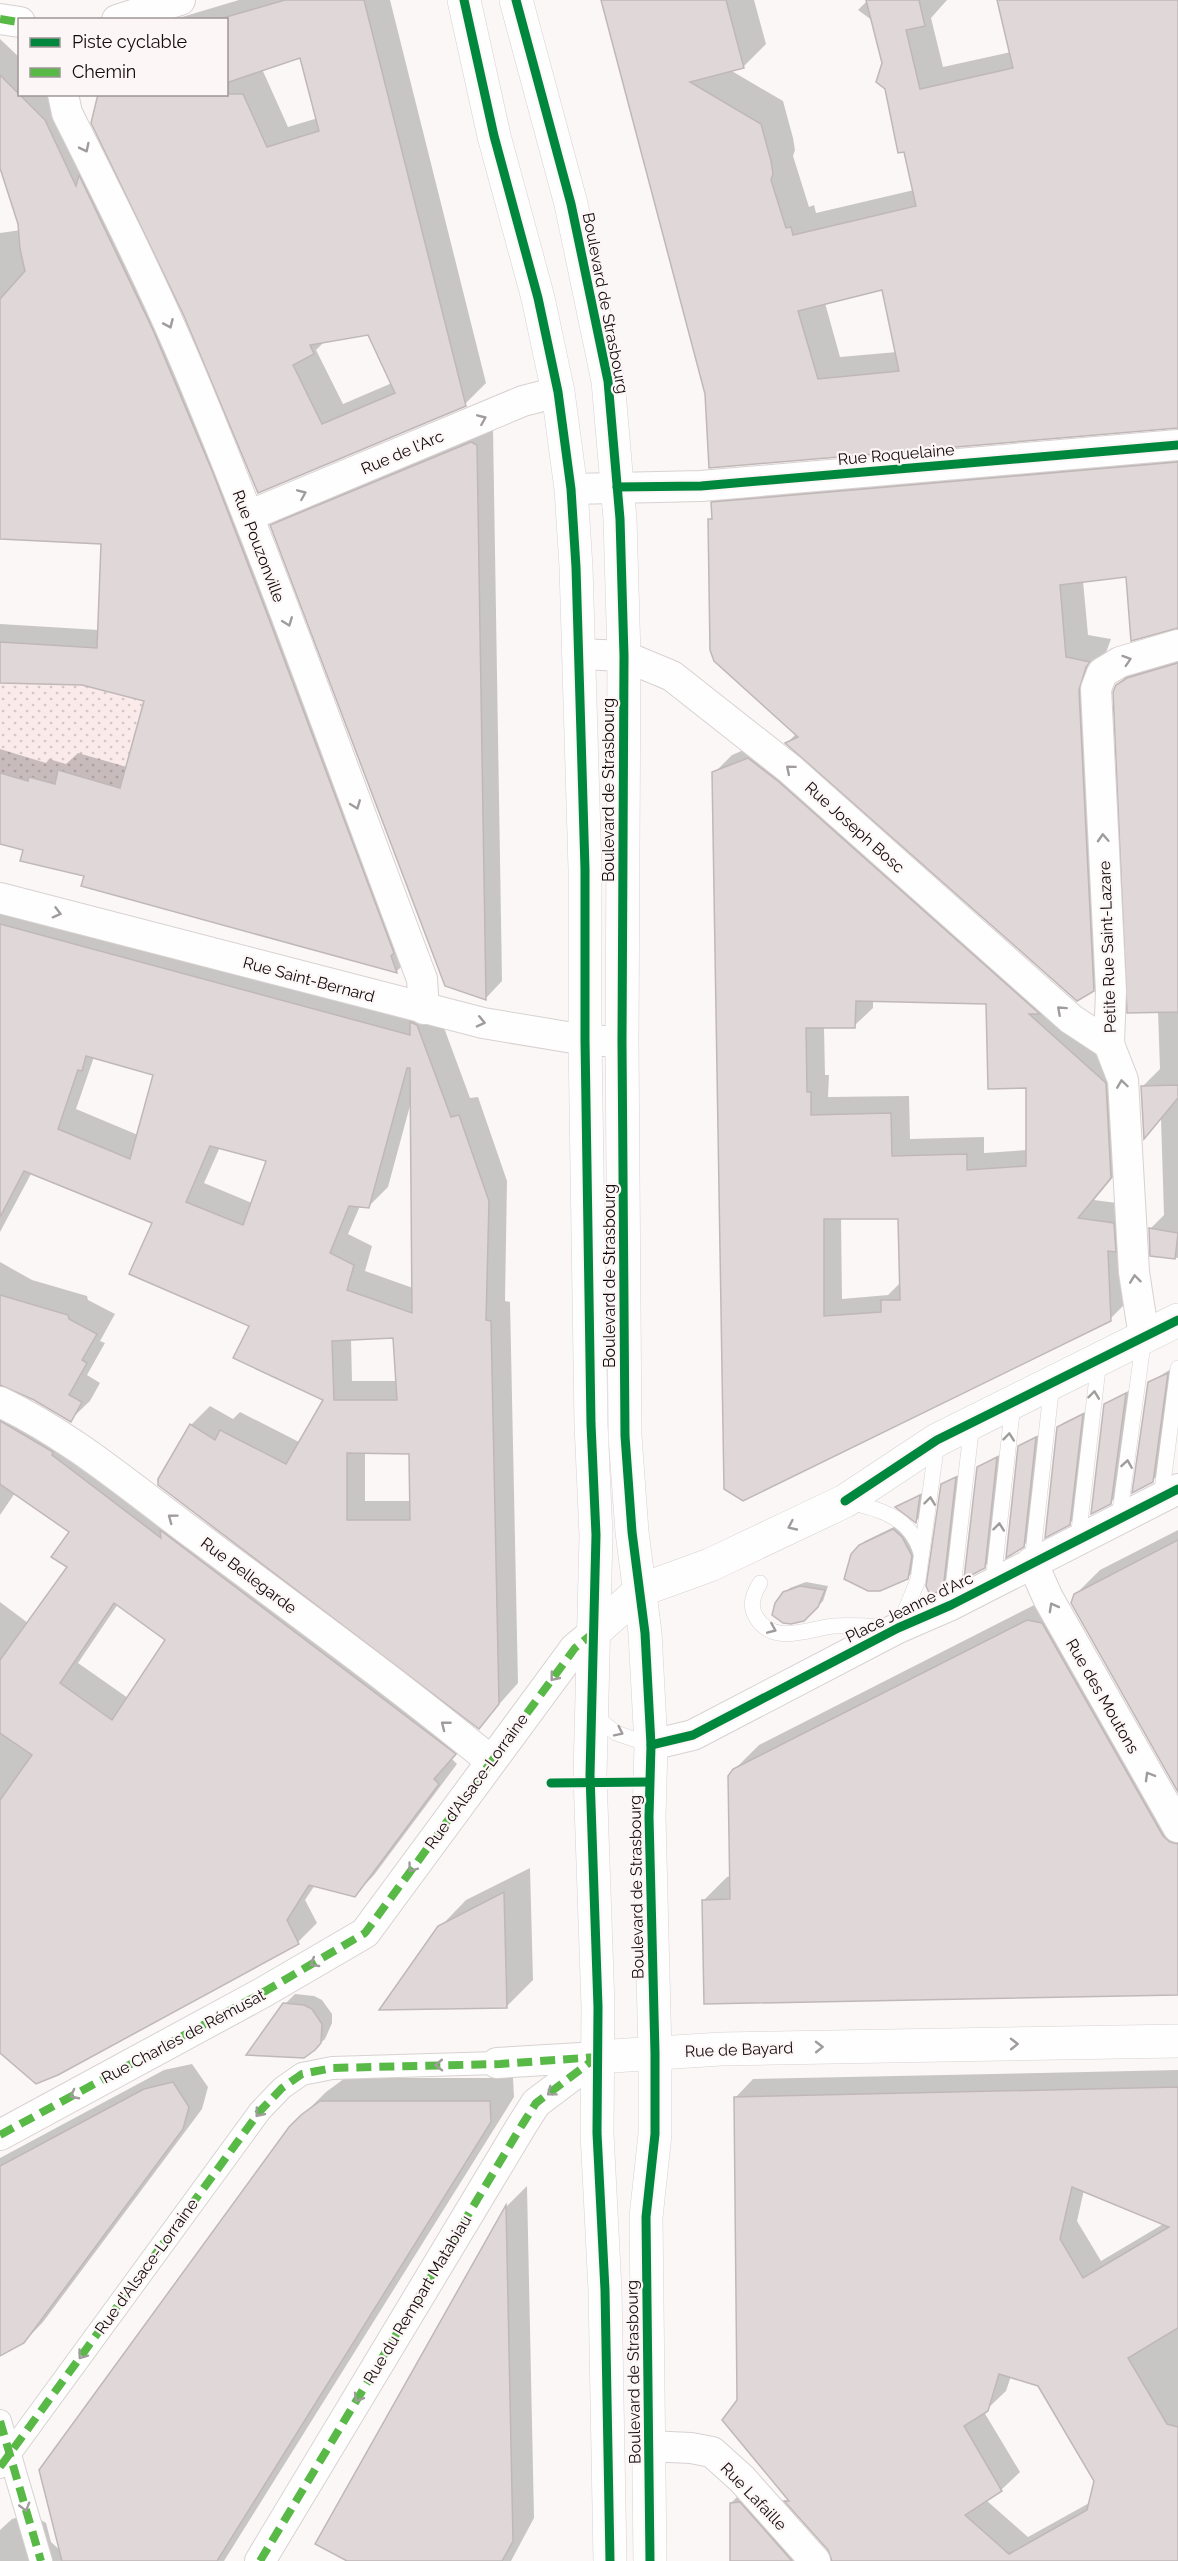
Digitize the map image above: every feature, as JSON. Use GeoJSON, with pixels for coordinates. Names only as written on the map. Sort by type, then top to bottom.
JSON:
{"type":"FeatureCollection","features":[{"type":"Feature","properties":{"kind":"main road","name":"Boulevard de Strasbourg"},"geometry":{"type":"LineString","coordinates":[[464,0],[494,136],[538,298],[558,392],[571,489],[579,654],[585,869],[585,1040],[591,1424],[596,1535],[590,1775],[598,2007],[597,2133],[605,2290],[610,2561]]}},
{"type":"Feature","properties":{"kind":"main road","name":"Boulevard de Strasbourg"},"geometry":{"type":"LineString","coordinates":[[516,0],[568,188],[608,381],[620,519],[624,656],[622,1042],[625,1436],[632,1532],[641,1590],[651,1745],[649,1817],[655,2134],[646,2217],[650,2561]]}},
{"type":"Feature","properties":{"kind":"main road"},"geometry":{"type":"LineString","coordinates":[[592,1634],[641,1590],[710,1565],[845,1501],[937,1440],[1178,1320]]}},
{"type":"Feature","properties":{"kind":"main road","name":"Rue de Bayard"},"geometry":{"type":"LineString","coordinates":[[597,2056],[721,2049],[1178,2041]]}},
{"type":"Feature","properties":{"kind":"street"},"geometry":{"type":"LineString","coordinates":[[123,18],[180,0]]}},
{"type":"Feature","properties":{"kind":"street"},"geometry":{"type":"LineString","coordinates":[[0,20],[18,22]]}},
{"type":"Feature","properties":{"kind":"street","name":"Rue Pouzonville"},"geometry":{"type":"LineString","coordinates":[[63,96],[67,112],[144,268],[199,392],[248,516],[422,980],[424,1009]]}},
{"type":"Feature","properties":{"kind":"street","name":"Rue de l'Arc"},"geometry":{"type":"LineString","coordinates":[[248,516],[523,401],[558,392]]}},
{"type":"Feature","properties":{"kind":"street","name":"Rue Roquelaine"},"geometry":{"type":"LineString","coordinates":[[571,489],[617,486],[701,486],[1178,445]]}},
{"type":"Feature","properties":{"kind":"street","name":"Petite Rue Saint-Lazare"},"geometry":{"type":"LineString","coordinates":[[1144,1337],[1134,1272],[1123,1080],[1109,1044],[1111,991],[1096,689],[1102,674],[1120,662],[1178,645]]}},
{"type":"Feature","properties":{"kind":"street","name":"Rue Joseph Bosc"},"geometry":{"type":"LineString","coordinates":[[579,654],[624,656],[672,676],[781,761],[1071,1018],[1109,1044]]}},
{"type":"Feature","properties":{"kind":"street","name":"Rue Saint-Bernard"},"geometry":{"type":"LineString","coordinates":[[0,898],[497,1026],[585,1040],[622,1042]]}},
{"type":"Feature","properties":{"kind":"street","name":"Rue Bellegarde"},"geometry":{"type":"LineString","coordinates":[[0,1402],[39,1420],[86,1454],[301,1614],[491,1761]]}},
{"type":"Feature","properties":{"kind":"street","name":"Place Jeanne d'Arc"},"geometry":{"type":"LineString","coordinates":[[651,1745],[693,1735],[898,1628],[951,1605],[1170,1494]]}},
{"type":"Feature","properties":{"kind":"street","name":"Rue des Moutons"},"geometry":{"type":"LineString","coordinates":[[1032,1562],[1048,1598],[1178,1827]]}},
{"type":"Feature","properties":{"kind":"street","name":"Rue d'Alsace-Lorraine"},"geometry":{"type":"LineString","coordinates":[[365,1933],[575,1648],[592,1634]]}},
{"type":"Feature","properties":{"kind":"street","name":"Rue Charles de Rémusat"},"geometry":{"type":"LineString","coordinates":[[0,2135],[262,1994],[365,1933]]}},
{"type":"Feature","properties":{"kind":"street","name":"Rue de Bayard"},"geometry":{"type":"LineString","coordinates":[[302,2074],[332,2068],[497,2063],[597,2056]]}},
{"type":"Feature","properties":{"kind":"street","name":"Rue du Rempart Matabiau"},"geometry":{"type":"LineString","coordinates":[[260,2561],[526,2117],[536,2103],[597,2056]]}},
{"type":"Feature","properties":{"kind":"street","name":"Rue d'Alsace-Lorraine"},"geometry":{"type":"LineString","coordinates":[[5,2460],[260,2110],[282,2088],[302,2074]]}},
{"type":"Feature","properties":{"kind":"street"},"geometry":{"type":"LineString","coordinates":[[0,2421],[5,2460],[41,2561]]}},
{"type":"Feature","properties":{"kind":"street","name":"Rue Lafaille"},"geometry":{"type":"LineString","coordinates":[[648,2446],[691,2448],[712,2452],[742,2479],[815,2561]]}},
{"type":"Feature","properties":{"kind":"lane"},"geometry":{"type":"LineString","coordinates":[[1119,1519],[1144,1337]]}},
{"type":"Feature","properties":{"kind":"lane"},"geometry":{"type":"LineString","coordinates":[[1078,1539],[1099,1359]]}},
{"type":"Feature","properties":{"kind":"lane"},"geometry":{"type":"LineString","coordinates":[[1170,1494],[1178,1368]]}},
{"type":"Feature","properties":{"kind":"lane"},"geometry":{"type":"LineString","coordinates":[[1032,1562],[1052,1382]]}},
{"type":"Feature","properties":{"kind":"lane"},"geometry":{"type":"LineString","coordinates":[[993,1582],[1013,1401]]}},
{"type":"Feature","properties":{"kind":"lane"},"geometry":{"type":"LineString","coordinates":[[951,1605],[972,1421]]}},
{"type":"Feature","properties":{"kind":"lane"},"geometry":{"type":"LineString","coordinates":[[760,1583],[752,1596],[753,1612],[759,1623],[775,1633],[794,1635],[834,1626],[898,1628],[918,1580],[937,1440]]}},
{"type":"Feature","properties":{"kind":"lane"},"geometry":{"type":"LineString","coordinates":[[845,1501],[873,1508],[902,1522],[916,1537],[922,1559]]}},
{"type":"Feature","properties":{"kind":"lane"},"geometry":{"type":"LineString","coordinates":[[591,1713],[616,1733],[651,1745]]}},
{"type":"Feature","properties":{"kind":"shaded area"},"geometry":{"type":"Polygon","coordinates":[[[0,683],[82,685],[144,701],[120,788],[58,771],[55,784],[30,777],[28,781],[0,773],[0,683]]]}},
{"type":"Feature","properties":{"kind":"building"},"geometry":{"type":"Polygon","coordinates":[[[285,0],[364,0],[466,406],[258,493],[184,316],[91,123],[98,96],[243,94],[267,147],[319,131],[300,58],[228,82],[228,18],[226,18],[285,0]],[[368,335],[310,345],[314,354],[293,365],[322,424],[395,393],[368,335]]]}},
{"type":"Feature","properties":{"kind":"building"},"geometry":{"type":"Polygon","coordinates":[[[601,0],[726,0],[744,68],[690,82],[761,124],[771,161],[773,174],[771,180],[786,228],[791,227],[793,235],[916,206],[904,152],[898,153],[885,89],[876,82],[882,63],[866,0],[919,0],[925,26],[906,30],[920,89],[1013,68],[997,0],[1178,0],[1178,428],[709,468],[705,394],[601,0]],[[882,290],[798,311],[818,379],[899,371],[882,290]]]}},
{"type":"Feature","properties":{"kind":"building"},"geometry":{"type":"Polygon","coordinates":[[[0,75],[18,93],[18,96],[21,96],[45,120],[76,186],[79,175],[153,330],[213,473],[269,619],[394,953],[391,956],[397,973],[81,886],[84,876],[20,861],[23,850],[0,844],[0,773],[28,781],[29,777],[55,784],[58,770],[120,788],[144,701],[82,685],[0,683],[0,642],[97,648],[101,544],[0,539],[0,299],[25,271],[18,224],[0,168],[0,75]]]}},
{"type":"Feature","properties":{"kind":"building"},"geometry":{"type":"Polygon","coordinates":[[[471,442],[477,445],[486,1000],[445,986],[270,525],[471,442]]]}},
{"type":"Feature","properties":{"kind":"building"},"geometry":{"type":"Polygon","coordinates":[[[1178,462],[1178,628],[1131,641],[1126,577],[1060,585],[1066,657],[1090,662],[1086,667],[1079,690],[1094,991],[1077,1001],[785,743],[798,737],[714,661],[710,650],[708,519],[712,519],[711,502],[1178,462]]]}},
{"type":"Feature","properties":{"kind":"building"},"geometry":{"type":"Polygon","coordinates":[[[1178,663],[1178,1012],[1127,1013],[1113,692],[1116,685],[1127,678],[1178,663]]]}},
{"type":"Feature","properties":{"kind":"building"},"geometry":{"type":"Polygon","coordinates":[[[748,758],[779,782],[1040,1014],[1029,1014],[1106,1083],[1111,1178],[1078,1218],[1114,1223],[1116,1252],[1108,1251],[1111,1321],[743,1501],[724,1489],[712,772],[748,758]],[[856,1001],[855,1028],[806,1028],[807,1092],[811,1092],[811,1115],[891,1113],[892,1156],[967,1154],[967,1170],[1026,1166],[1026,1088],[988,1089],[986,1004],[856,1001]],[[824,1219],[824,1316],[881,1312],[881,1300],[900,1300],[898,1219],[824,1219]]]}},
{"type":"Feature","properties":{"kind":"building"},"geometry":{"type":"Polygon","coordinates":[[[0,924],[410,1035],[410,1022],[417,1025],[451,1117],[459,1115],[489,1201],[486,1320],[491,1321],[499,1704],[479,1729],[158,1485],[158,1479],[190,1424],[215,1440],[220,1430],[286,1464],[323,1400],[233,1358],[249,1326],[129,1274],[152,1223],[24,1171],[0,1217],[0,924]],[[86,1056],[82,1071],[78,1070],[58,1129],[130,1159],[153,1075],[86,1056]],[[407,1068],[369,1208],[349,1206],[330,1253],[354,1265],[347,1290],[412,1313],[410,1068],[407,1068]],[[210,1146],[186,1202],[243,1225],[266,1161],[210,1146]],[[393,1338],[332,1341],[334,1400],[397,1400],[393,1338]],[[347,1453],[347,1520],[410,1520],[409,1454],[347,1453]]]}},
{"type":"Feature","properties":{"kind":"building"},"geometry":{"type":"Polygon","coordinates":[[[1178,1085],[1178,1098],[1144,1139],[1141,1086],[1178,1085]]]}},
{"type":"Feature","properties":{"kind":"building"},"geometry":{"type":"Polygon","coordinates":[[[1149,1228],[1178,1233],[1175,1259],[1150,1256],[1149,1228]]]}},
{"type":"Feature","properties":{"kind":"building"},"geometry":{"type":"Polygon","coordinates":[[[0,1295],[68,1315],[69,1319],[97,1334],[82,1360],[87,1363],[69,1395],[82,1402],[71,1422],[34,1400],[0,1385],[0,1295]]]}},
{"type":"Feature","properties":{"kind":"building"},"geometry":{"type":"Polygon","coordinates":[[[1168,1373],[1153,1482],[1132,1493],[1148,1382],[1168,1373]]]}},
{"type":"Feature","properties":{"kind":"building"},"geometry":{"type":"Polygon","coordinates":[[[1126,1393],[1111,1504],[1091,1514],[1104,1404],[1126,1393]]]}},
{"type":"Feature","properties":{"kind":"building"},"geometry":{"type":"Polygon","coordinates":[[[1083,1414],[1070,1525],[1045,1538],[1057,1427],[1083,1414]]]}},
{"type":"Feature","properties":{"kind":"building"},"geometry":{"type":"Polygon","coordinates":[[[0,1421],[53,1452],[52,1455],[161,1538],[160,1530],[456,1754],[434,1779],[439,1784],[355,1897],[309,1885],[287,1920],[299,1944],[58,2075],[36,2084],[0,2053],[0,1800],[32,1755],[0,1733],[0,1660],[67,1567],[51,1557],[69,1532],[0,1484],[0,1421]],[[114,1603],[60,1683],[112,1720],[165,1640],[114,1603]]]}},
{"type":"Feature","properties":{"kind":"building"},"geometry":{"type":"Polygon","coordinates":[[[1036,1437],[1024,1547],[1006,1558],[1018,1446],[1036,1437]]]}},
{"type":"Feature","properties":{"kind":"building"},"geometry":{"type":"Polygon","coordinates":[[[997,1457],[985,1568],[964,1579],[977,1467],[997,1457]]]}},
{"type":"Feature","properties":{"kind":"building"},"geometry":{"type":"Polygon","coordinates":[[[956,1477],[943,1590],[930,1595],[926,1586],[941,1484],[956,1477]]]}},
{"type":"Feature","properties":{"kind":"building"},"geometry":{"type":"Polygon","coordinates":[[[920,1495],[916,1523],[895,1507],[920,1495]]]}},
{"type":"Feature","properties":{"kind":"building"},"geometry":{"type":"Polygon","coordinates":[[[893,1529],[902,1537],[912,1556],[908,1579],[880,1591],[868,1591],[844,1579],[851,1554],[859,1545],[893,1529]]]}},
{"type":"Feature","properties":{"kind":"building"},"geometry":{"type":"Polygon","coordinates":[[[1178,1540],[1178,1792],[1071,1603],[1074,1594],[1178,1540]]]}},
{"type":"Feature","properties":{"kind":"building"},"geometry":{"type":"Polygon","coordinates":[[[800,1586],[825,1590],[818,1607],[804,1621],[783,1623],[772,1615],[775,1603],[783,1592],[800,1586]]]}},
{"type":"Feature","properties":{"kind":"building"},"geometry":{"type":"Polygon","coordinates":[[[1027,1620],[1042,1623],[1163,1836],[1170,1842],[1178,1844],[1178,1995],[704,2004],[702,1900],[730,1899],[728,1776],[733,1769],[1027,1620]]]}},
{"type":"Feature","properties":{"kind":"building"},"geometry":{"type":"Polygon","coordinates":[[[504,1892],[507,2008],[379,2010],[438,1926],[504,1892]]]}},
{"type":"Feature","properties":{"kind":"building"},"geometry":{"type":"Polygon","coordinates":[[[283,2003],[304,2005],[312,2009],[322,2024],[321,2043],[304,2058],[246,2055],[283,2003]]]}},
{"type":"Feature","properties":{"kind":"building"},"geometry":{"type":"Polygon","coordinates":[[[173,2082],[189,2107],[183,2129],[24,2343],[0,2356],[0,2166],[144,2089],[173,2082]]]}},
{"type":"Feature","properties":{"kind":"building"},"geometry":{"type":"Polygon","coordinates":[[[1178,2087],[1178,2328],[1128,2358],[1167,2424],[1178,2427],[1178,2561],[832,2561],[828,2550],[784,2501],[789,2501],[722,2420],[737,2400],[734,2097],[1178,2087]],[[1072,2187],[1060,2239],[1083,2278],[1169,2227],[1072,2187]],[[999,2374],[988,2411],[964,2426],[1002,2491],[965,2515],[1009,2554],[1087,2510],[1094,2481],[1038,2386],[999,2374]]]}},
{"type":"Feature","properties":{"kind":"building"},"geometry":{"type":"Polygon","coordinates":[[[320,2101],[490,2101],[491,2122],[217,2561],[62,2561],[39,2470],[289,2127],[320,2101]]]}},
{"type":"Feature","properties":{"kind":"building"},"geometry":{"type":"Polygon","coordinates":[[[506,2205],[513,2541],[502,2561],[347,2561],[315,2544],[506,2205]]]}},
{"type":"Feature","properties":{"kind":"building"},"geometry":{"type":"Polygon","coordinates":[[[740,2502],[792,2561],[730,2561],[730,2503],[740,2502]]]}},
{"type":"Feature","properties":{"kind":"marked path"},"geometry":{"type":"LineString","coordinates":[[0,19],[18,22]]}},
{"type":"Feature","properties":{"kind":"marked path"},"geometry":{"type":"LineString","coordinates":[[0,2135],[262,1993],[365,1933],[575,1648],[592,1634]]}},
{"type":"Feature","properties":{"kind":"marked path"},"geometry":{"type":"LineString","coordinates":[[0,2467],[260,2111],[282,2088],[302,2074],[332,2068],[500,2064],[597,2057]]}},
{"type":"Feature","properties":{"kind":"marked path"},"geometry":{"type":"LineString","coordinates":[[260,2561],[536,2103],[597,2057]]}},
{"type":"Feature","properties":{"kind":"marked path"},"geometry":{"type":"LineString","coordinates":[[0,2421],[41,2561]]}},
{"type":"Feature","properties":{"kind":"cycle path"},"geometry":{"type":"LineString","coordinates":[[464,0],[494,136],[538,298],[558,392],[571,489],[576,567],[585,869],[585,1040],[591,1424],[596,1535],[590,1775],[598,2007],[597,2133],[605,2290],[610,2561]]}},
{"type":"Feature","properties":{"kind":"cycle path"},"geometry":{"type":"LineString","coordinates":[[516,0],[571,204],[608,381],[620,519],[624,656],[622,1042],[625,1436],[632,1532],[645,1633],[651,1745],[649,1817],[655,2134],[646,2217],[650,2561]]}},
{"type":"Feature","properties":{"kind":"cycle path"},"geometry":{"type":"LineString","coordinates":[[617,487],[701,486],[1178,445]]}},
{"type":"Feature","properties":{"kind":"cycle path"},"geometry":{"type":"LineString","coordinates":[[845,1501],[937,1440],[1178,1320]]}},
{"type":"Feature","properties":{"kind":"cycle path"},"geometry":{"type":"LineString","coordinates":[[651,1745],[693,1735],[898,1628],[951,1605],[1178,1489]]}},
{"type":"Feature","properties":{"kind":"cycle path"},"geometry":{"type":"LineString","coordinates":[[551,1783],[649,1782]]}}]}
